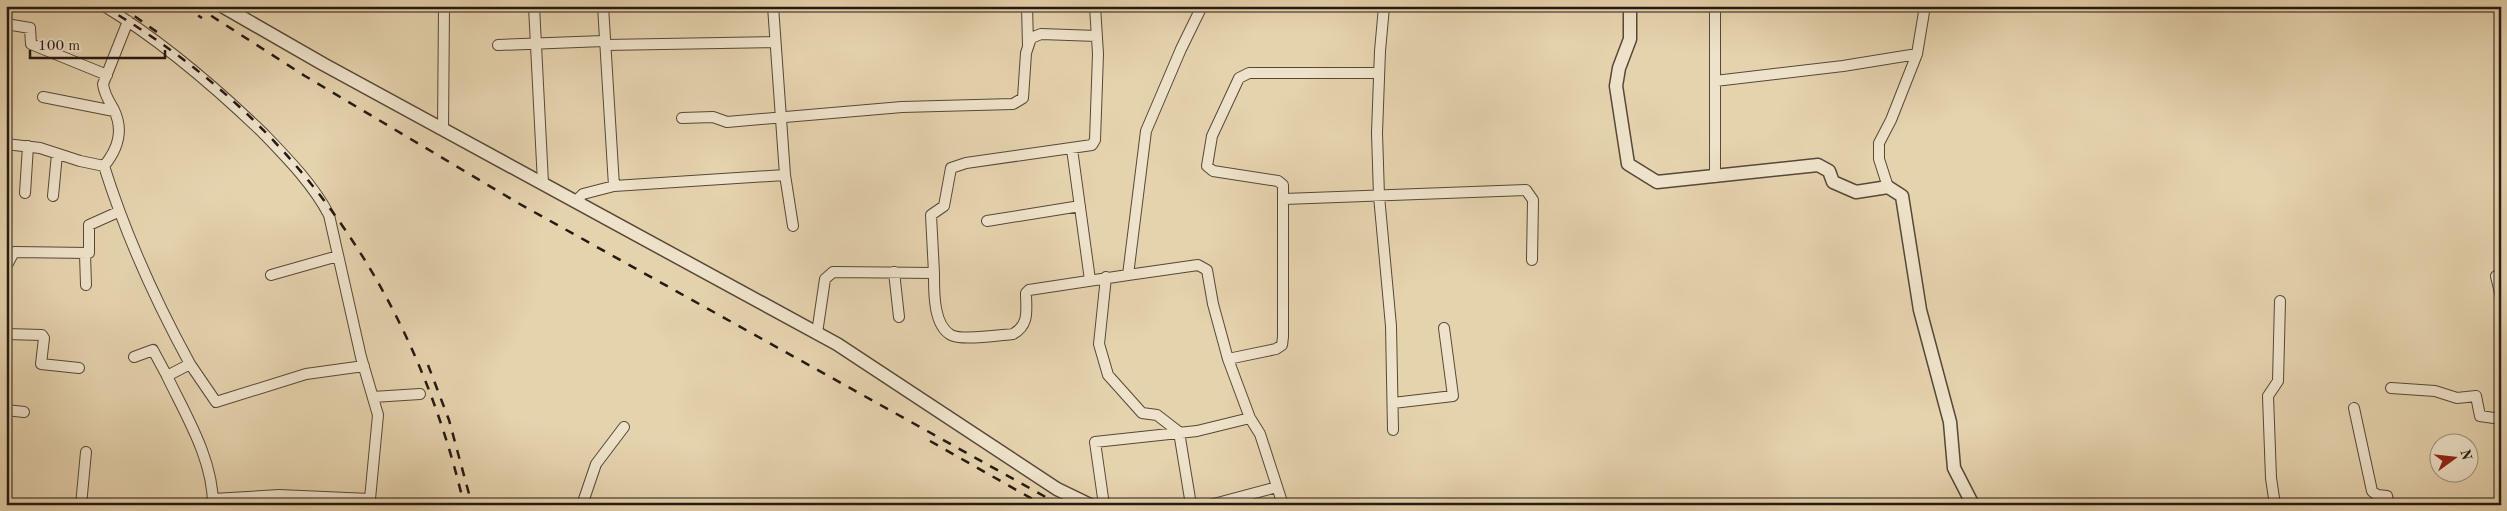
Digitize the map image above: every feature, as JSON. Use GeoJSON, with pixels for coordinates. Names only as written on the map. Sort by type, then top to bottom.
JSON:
{"type":"FeatureCollection","features":[{"type":"Feature","properties":{"kind":"street"},"geometry":{"type":"LineString","coordinates":[[104,6],[128,21],[213,85],[285,156],[323,203],[329,215],[364,366],[378,415],[369,502],[289,500],[213,502],[211,483],[202,448],[153,350],[134,357]]}},
{"type":"Feature","properties":{"kind":"street"},"geometry":{"type":"LineString","coordinates":[[222,6],[288,44],[817,333],[903,386],[1057,489],[1090,505]]}},
{"type":"Feature","properties":{"kind":"street"},"geometry":{"type":"LineString","coordinates":[[443,129],[444,6]]}},
{"type":"Feature","properties":{"kind":"street"},"geometry":{"type":"LineString","coordinates":[[534,6],[543,183]]}},
{"type":"Feature","properties":{"kind":"street"},"geometry":{"type":"LineString","coordinates":[[603,6],[614,186]]}},
{"type":"Feature","properties":{"kind":"street"},"geometry":{"type":"LineString","coordinates":[[772,6],[784,175],[793,226]]}},
{"type":"Feature","properties":{"kind":"street"},"geometry":{"type":"LineString","coordinates":[[682,118],[713,117],[727,122],[902,107],[1019,102],[1023,98],[1028,45],[1027,6]]}},
{"type":"Feature","properties":{"kind":"street"},"geometry":{"type":"LineString","coordinates":[[1095,6],[1098,54],[1095,140],[1086,147],[966,163],[951,168],[944,206],[931,215],[934,298],[941,323],[950,335],[960,337],[1014,334],[1021,330],[1026,323],[1026,293],[1028,290],[1106,277],[1198,265],[1204,267],[1209,277],[1213,304],[1228,359],[1250,418],[1260,434],[1284,505]]}},
{"type":"Feature","properties":{"kind":"street"},"geometry":{"type":"LineString","coordinates":[[1128,275],[1146,131],[1181,49],[1202,6]]}},
{"type":"Feature","properties":{"kind":"street"},"geometry":{"type":"LineString","coordinates":[[1361,6],[1388,7],[1379,73],[1379,196],[1390,317],[1393,430]]}},
{"type":"Feature","properties":{"kind":"street"},"geometry":{"type":"LineString","coordinates":[[1630,6],[1630,39],[1619,68],[1616,86],[1628,164],[1657,182],[1818,165],[1829,171],[1833,182],[1856,192],[1888,187]]}},
{"type":"Feature","properties":{"kind":"street"},"geometry":{"type":"LineString","coordinates":[[1715,6],[1715,177]]}},
{"type":"Feature","properties":{"kind":"street"},"geometry":{"type":"LineString","coordinates":[[1925,6],[1917,54],[1891,120],[1878,143],[1879,159],[1888,187],[1902,196],[1920,310],[1950,422],[1954,468],[1973,505]]}},
{"type":"Feature","properties":{"kind":"street"},"geometry":{"type":"LineString","coordinates":[[104,166],[114,153],[120,133],[114,111],[104,93],[103,84],[128,21]]}},
{"type":"Feature","properties":{"kind":"street"},"geometry":{"type":"LineString","coordinates":[[6,24],[30,28],[31,44],[107,75]]}},
{"type":"Feature","properties":{"kind":"street"},"geometry":{"type":"LineString","coordinates":[[1028,45],[1031,38],[1041,34],[1097,36]]}},
{"type":"Feature","properties":{"kind":"street"},"geometry":{"type":"LineString","coordinates":[[498,45],[775,42]]}},
{"type":"Feature","properties":{"kind":"street"},"geometry":{"type":"LineString","coordinates":[[1715,81],[1842,66],[1917,54]]}},
{"type":"Feature","properties":{"kind":"street"},"geometry":{"type":"LineString","coordinates":[[1228,359],[1268,352],[1282,345],[1283,185],[1278,181],[1212,171],[1207,166],[1212,136],[1239,78],[1249,73],[1379,73]]}},
{"type":"Feature","properties":{"kind":"street"},"geometry":{"type":"LineString","coordinates":[[43,97],[114,111]]}},
{"type":"Feature","properties":{"kind":"street"},"geometry":{"type":"LineString","coordinates":[[6,144],[28,146],[104,166]]}},
{"type":"Feature","properties":{"kind":"street"},"geometry":{"type":"LineString","coordinates":[[25,193],[28,146]]}},
{"type":"Feature","properties":{"kind":"street"},"geometry":{"type":"LineString","coordinates":[[1072,149],[1090,280]]}},
{"type":"Feature","properties":{"kind":"street"},"geometry":{"type":"LineString","coordinates":[[53,196],[58,154]]}},
{"type":"Feature","properties":{"kind":"street"},"geometry":{"type":"LineString","coordinates":[[104,166],[118,212],[149,287],[190,364],[216,402],[300,376],[364,366]]}},
{"type":"Feature","properties":{"kind":"street"},"geometry":{"type":"LineString","coordinates":[[576,201],[583,194],[614,186],[784,175]]}},
{"type":"Feature","properties":{"kind":"street"},"geometry":{"type":"LineString","coordinates":[[1284,199],[1526,190],[1533,200],[1532,260]]}},
{"type":"Feature","properties":{"kind":"street"},"geometry":{"type":"LineString","coordinates":[[987,221],[1080,206]]}},
{"type":"Feature","properties":{"kind":"street"},"geometry":{"type":"LineString","coordinates":[[6,267],[14,252],[85,254],[90,252],[89,225],[118,212]]}},
{"type":"Feature","properties":{"kind":"street"},"geometry":{"type":"LineString","coordinates":[[85,254],[86,285]]}},
{"type":"Feature","properties":{"kind":"street"},"geometry":{"type":"LineString","coordinates":[[271,276],[338,256]]}},
{"type":"Feature","properties":{"kind":"street"},"geometry":{"type":"LineString","coordinates":[[817,333],[825,279],[829,274],[833,272],[934,273]]}},
{"type":"Feature","properties":{"kind":"street"},"geometry":{"type":"LineString","coordinates":[[894,272],[900,317]]}},
{"type":"Feature","properties":{"kind":"street"},"geometry":{"type":"LineString","coordinates":[[2496,276],[2501,297]]}},
{"type":"Feature","properties":{"kind":"street"},"geometry":{"type":"LineString","coordinates":[[1106,277],[1098,344],[1108,375],[1142,412],[1158,415],[1179,432],[1191,505]]}},
{"type":"Feature","properties":{"kind":"street"},"geometry":{"type":"LineString","coordinates":[[2275,505],[2268,396],[2278,381],[2280,301]]}},
{"type":"Feature","properties":{"kind":"street"},"geometry":{"type":"LineString","coordinates":[[1393,403],[1453,396],[1444,328]]}},
{"type":"Feature","properties":{"kind":"street"},"geometry":{"type":"LineString","coordinates":[[6,334],[42,335],[44,338],[41,364],[79,368]]}},
{"type":"Feature","properties":{"kind":"street"},"geometry":{"type":"LineString","coordinates":[[167,376],[190,364]]}},
{"type":"Feature","properties":{"kind":"street"},"geometry":{"type":"LineString","coordinates":[[2391,388],[2435,391],[2457,398],[2476,396],[2480,416],[2501,419]]}},
{"type":"Feature","properties":{"kind":"street"},"geometry":{"type":"LineString","coordinates":[[373,397],[420,394]]}},
{"type":"Feature","properties":{"kind":"street"},"geometry":{"type":"LineString","coordinates":[[2354,408],[2372,491],[2377,495],[2387,496],[2389,505]]}},
{"type":"Feature","properties":{"kind":"street"},"geometry":{"type":"LineString","coordinates":[[6,410],[24,412]]}},
{"type":"Feature","properties":{"kind":"street"},"geometry":{"type":"LineString","coordinates":[[1104,505],[1095,442],[1197,431],[1250,418]]}},
{"type":"Feature","properties":{"kind":"street"},"geometry":{"type":"LineString","coordinates":[[582,505],[596,464],[624,427]]}},
{"type":"Feature","properties":{"kind":"street"},"geometry":{"type":"LineString","coordinates":[[81,505],[86,452]]}},
{"type":"Feature","properties":{"kind":"street"},"geometry":{"type":"LineString","coordinates":[[1210,505],[1277,487]]}},
{"type":"Feature","properties":{"kind":"railway"},"geometry":{"type":"LineString","coordinates":[[103,6],[171,50],[233,101],[288,156],[336,217],[378,283],[414,353],[442,427],[464,505]]}},
{"type":"Feature","properties":{"kind":"railway"},"geometry":{"type":"LineString","coordinates":[[120,6],[157,32]]}},
{"type":"Feature","properties":{"kind":"railway"},"geometry":{"type":"LineString","coordinates":[[183,6],[202,18]]}},
{"type":"Feature","properties":{"kind":"railway"},"geometry":{"type":"LineString","coordinates":[[196,6],[305,76],[518,203],[1060,505]]}},
{"type":"Feature","properties":{"kind":"railway"},"geometry":{"type":"LineString","coordinates":[[428,365],[449,420],[472,505]]}},
{"type":"Feature","properties":{"kind":"railway"},"geometry":{"type":"LineString","coordinates":[[930,441],[1043,505]]}}]}
